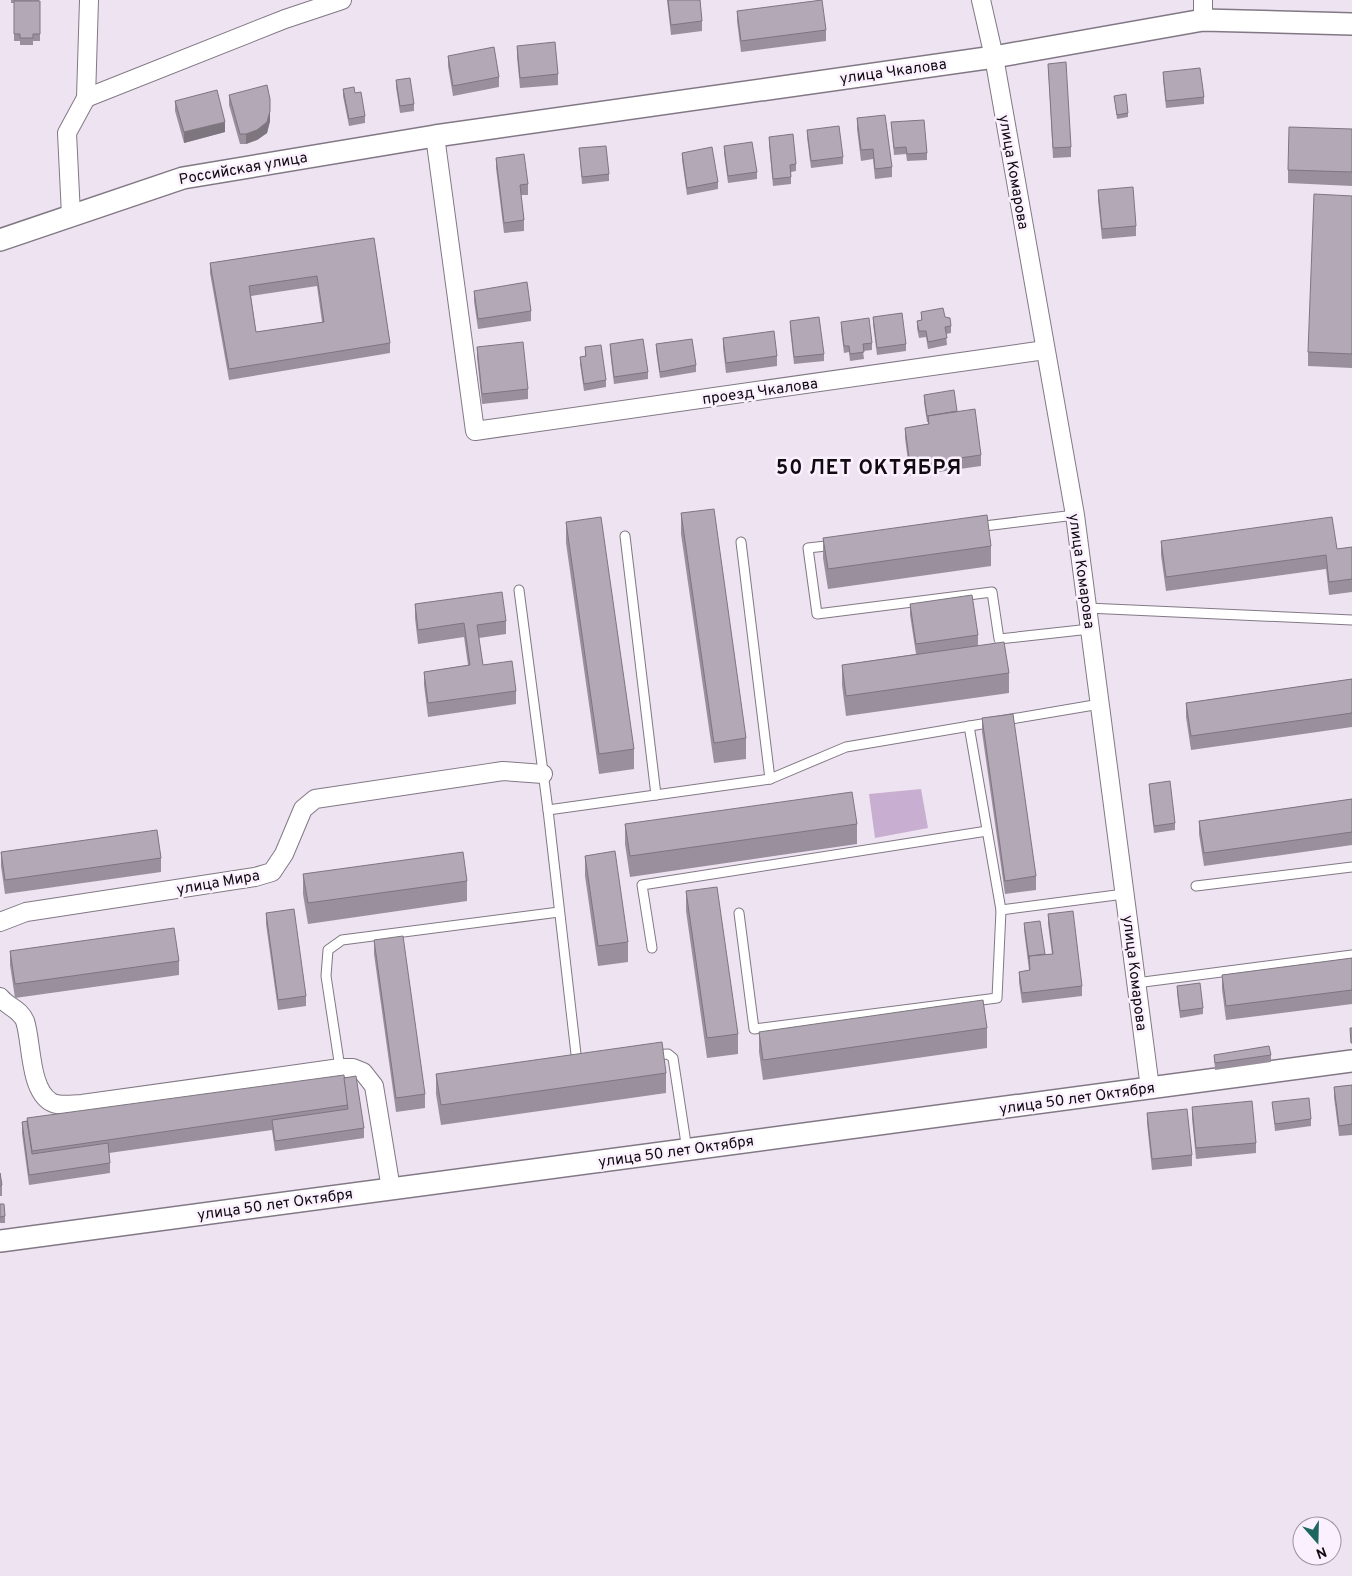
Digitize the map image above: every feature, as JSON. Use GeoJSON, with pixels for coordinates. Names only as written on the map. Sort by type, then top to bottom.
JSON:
{"type":"FeatureCollection","features":[{"type":"Feature","properties":{"kind":"street"},"geometry":{"type":"LineString","coordinates":[[71,215],[67,132],[86,98],[89,0]]}},
{"type":"Feature","properties":{"kind":"street"},"geometry":{"type":"LineString","coordinates":[[286,19],[298,0]]}},
{"type":"Feature","properties":{"kind":"street"},"geometry":{"type":"LineString","coordinates":[[86,98],[286,19],[342,0]]}},
{"type":"Feature","properties":{"kind":"street","name":"улица Комарова"},"geometry":{"type":"LineString","coordinates":[[981,0],[994,57],[1074,515],[1150,1088]]}},
{"type":"Feature","properties":{"kind":"street","name":"улица Чкалова"},"geometry":{"type":"LineString","coordinates":[[435,136],[994,57],[1203,10],[1352,24]]}},
{"type":"Feature","properties":{"kind":"street","name":"Российская улица"},"geometry":{"type":"LineString","coordinates":[[0,240],[183,178],[435,136]]}},
{"type":"Feature","properties":{"kind":"street","name":"проезд Чкалова"},"geometry":{"type":"LineString","coordinates":[[435,136],[475,431],[1045,350]]}},
{"type":"Feature","properties":{"kind":"street","name":"улица Мира"},"geometry":{"type":"LineString","coordinates":[[0,922],[26,912],[255,877],[272,872],[284,854],[303,809],[315,799],[504,771],[543,774]]}},
{"type":"Feature","properties":{"kind":"street"},"geometry":{"type":"LineString","coordinates":[[0,997],[20,1012],[25,1022],[36,1079],[43,1094],[51,1102],[62,1105],[82,1104],[340,1068],[352,1068],[363,1072],[374,1086],[391,1189]]}},
{"type":"Feature","properties":{"kind":"street","name":"улица 50 лет Октября"},"geometry":{"type":"LineString","coordinates":[[0,1241],[1352,1061]]}},
{"type":"Feature","properties":{"kind":"lane"},"geometry":{"type":"LineString","coordinates":[[966,529],[1074,515]]}},
{"type":"Feature","properties":{"kind":"lane"},"geometry":{"type":"LineString","coordinates":[[625,536],[656,795]]}},
{"type":"Feature","properties":{"kind":"lane"},"geometry":{"type":"LineString","coordinates":[[741,542],[770,779]]}},
{"type":"Feature","properties":{"kind":"lane"},"geometry":{"type":"LineString","coordinates":[[847,544],[808,548],[817,614],[992,592],[999,639],[1090,629]]}},
{"type":"Feature","properties":{"kind":"lane"},"geometry":{"type":"LineString","coordinates":[[519,590],[548,810],[558,912],[577,1062]]}},
{"type":"Feature","properties":{"kind":"lane"},"geometry":{"type":"LineString","coordinates":[[1087,608],[1352,620]]}},
{"type":"Feature","properties":{"kind":"lane"},"geometry":{"type":"LineString","coordinates":[[548,810],[770,779],[846,747],[1100,704]]}},
{"type":"Feature","properties":{"kind":"lane"},"geometry":{"type":"LineString","coordinates":[[740,912],[754,1029],[997,998],[1001,910],[969,726]]}},
{"type":"Feature","properties":{"kind":"lane"},"geometry":{"type":"LineString","coordinates":[[652,948],[642,885],[987,831]]}},
{"type":"Feature","properties":{"kind":"lane"},"geometry":{"type":"LineString","coordinates":[[1196,886],[1352,867]]}},
{"type":"Feature","properties":{"kind":"lane"},"geometry":{"type":"LineString","coordinates":[[1001,910],[1124,894]]}},
{"type":"Feature","properties":{"kind":"lane"},"geometry":{"type":"LineString","coordinates":[[340,1068],[326,976],[328,950],[342,940],[558,912]]}},
{"type":"Feature","properties":{"kind":"lane"},"geometry":{"type":"LineString","coordinates":[[1136,983],[1352,955]]}},
{"type":"Feature","properties":{"kind":"lane"},"geometry":{"type":"LineString","coordinates":[[642,1056],[668,1054],[673,1058],[687,1150]]}},
{"type":"Feature","properties":{"kind":"shaded area"},"geometry":{"type":"Polygon","coordinates":[[[921,789],[928,828],[875,838],[869,794],[921,789]]]}},
{"type":"Feature","properties":{"kind":"building"},"geometry":{"type":"Polygon","coordinates":[[[668,0],[700,0],[702,21],[671,25],[668,0]]]}},
{"type":"Feature","properties":{"kind":"building"},"geometry":{"type":"Polygon","coordinates":[[[822,0],[826,30],[741,41],[737,11],[822,0]]]}},
{"type":"Feature","properties":{"kind":"building"},"geometry":{"type":"Polygon","coordinates":[[[14,1],[40,1],[40,34],[33,34],[33,38],[20,38],[20,34],[14,34],[14,1]]]}},
{"type":"Feature","properties":{"kind":"building"},"geometry":{"type":"Polygon","coordinates":[[[555,42],[558,74],[520,78],[517,46],[555,42]]]}},
{"type":"Feature","properties":{"kind":"building"},"geometry":{"type":"Polygon","coordinates":[[[494,47],[499,77],[453,86],[448,56],[494,47]]]}},
{"type":"Feature","properties":{"kind":"building"},"geometry":{"type":"Polygon","coordinates":[[[1066,62],[1071,147],[1053,148],[1048,64],[1066,62]]]}},
{"type":"Feature","properties":{"kind":"building"},"geometry":{"type":"Polygon","coordinates":[[[1200,68],[1204,97],[1166,101],[1163,72],[1200,68]]]}},
{"type":"Feature","properties":{"kind":"building"},"geometry":{"type":"Polygon","coordinates":[[[410,78],[414,104],[400,106],[396,80],[410,78]]]}},
{"type":"Feature","properties":{"kind":"building"},"geometry":{"type":"Polygon","coordinates":[[[267,85],[270,111],[267,122],[257,130],[240,134],[229,95],[267,85]]]}},
{"type":"Feature","properties":{"kind":"building"},"geometry":{"type":"Polygon","coordinates":[[[354,87],[355,93],[361,92],[365,116],[349,119],[343,89],[354,87]]]}},
{"type":"Feature","properties":{"kind":"building"},"geometry":{"type":"Polygon","coordinates":[[[217,90],[225,122],[184,132],[175,101],[217,90]]]}},
{"type":"Feature","properties":{"kind":"building"},"geometry":{"type":"Polygon","coordinates":[[[1126,94],[1128,113],[1117,115],[1114,96],[1126,94]]]}},
{"type":"Feature","properties":{"kind":"building"},"geometry":{"type":"Polygon","coordinates":[[[885,115],[892,167],[875,169],[873,149],[861,150],[857,118],[885,115]]]}},
{"type":"Feature","properties":{"kind":"building"},"geometry":{"type":"Polygon","coordinates":[[[924,120],[927,153],[907,154],[906,147],[894,148],[891,122],[924,120]]]}},
{"type":"Feature","properties":{"kind":"building"},"geometry":{"type":"Polygon","coordinates":[[[839,126],[843,157],[811,161],[807,130],[839,126]]]}},
{"type":"Feature","properties":{"kind":"building"},"geometry":{"type":"Polygon","coordinates":[[[1289,127],[1352,129],[1352,172],[1288,170],[1289,127]]]}},
{"type":"Feature","properties":{"kind":"building"},"geometry":{"type":"Polygon","coordinates":[[[793,134],[796,164],[790,165],[791,177],[773,179],[769,137],[793,134]]]}},
{"type":"Feature","properties":{"kind":"building"},"geometry":{"type":"Polygon","coordinates":[[[752,142],[757,172],[728,176],[724,146],[752,142]]]}},
{"type":"Feature","properties":{"kind":"building"},"geometry":{"type":"Polygon","coordinates":[[[606,146],[609,174],[582,177],[579,148],[606,146]]]}},
{"type":"Feature","properties":{"kind":"building"},"geometry":{"type":"Polygon","coordinates":[[[712,147],[718,182],[687,188],[682,153],[712,147]]]}},
{"type":"Feature","properties":{"kind":"building"},"geometry":{"type":"Polygon","coordinates":[[[524,154],[528,184],[520,185],[524,220],[504,223],[496,158],[524,154]]]}},
{"type":"Feature","properties":{"kind":"building"},"geometry":{"type":"Polygon","coordinates":[[[1133,187],[1136,226],[1102,229],[1098,190],[1133,187]]]}},
{"type":"Feature","properties":{"kind":"building"},"geometry":{"type":"Polygon","coordinates":[[[1314,194],[1352,196],[1352,354],[1308,352],[1314,194]]]}},
{"type":"Feature","properties":{"kind":"building"},"geometry":{"type":"Polygon","coordinates":[[[374,238],[390,343],[229,369],[210,263],[374,238]],[[317,276],[249,286],[256,332],[324,322],[317,276]]]}},
{"type":"Feature","properties":{"kind":"building"},"geometry":{"type":"Polygon","coordinates":[[[527,282],[531,311],[478,319],[474,291],[527,282]]]}},
{"type":"Feature","properties":{"kind":"building"},"geometry":{"type":"Polygon","coordinates":[[[943,308],[945,317],[950,318],[951,326],[945,327],[947,338],[928,342],[926,331],[919,331],[917,321],[922,320],[921,312],[943,308]]]}},
{"type":"Feature","properties":{"kind":"building"},"geometry":{"type":"Polygon","coordinates":[[[902,313],[906,344],[877,348],[873,317],[902,313]]]}},
{"type":"Feature","properties":{"kind":"building"},"geometry":{"type":"Polygon","coordinates":[[[819,317],[824,354],[794,357],[790,321],[819,317]]]}},
{"type":"Feature","properties":{"kind":"building"},"geometry":{"type":"Polygon","coordinates":[[[869,318],[872,343],[863,344],[864,352],[850,354],[849,346],[844,346],[841,322],[869,318]]]}},
{"type":"Feature","properties":{"kind":"building"},"geometry":{"type":"Polygon","coordinates":[[[774,331],[777,356],[726,363],[723,338],[774,331]]]}},
{"type":"Feature","properties":{"kind":"building"},"geometry":{"type":"Polygon","coordinates":[[[643,339],[648,372],[614,377],[610,344],[643,339]]]}},
{"type":"Feature","properties":{"kind":"building"},"geometry":{"type":"Polygon","coordinates":[[[692,339],[696,365],[660,372],[656,344],[692,339]]]}},
{"type":"Feature","properties":{"kind":"building"},"geometry":{"type":"Polygon","coordinates":[[[523,342],[528,389],[482,394],[477,347],[523,342]]]}},
{"type":"Feature","properties":{"kind":"building"},"geometry":{"type":"Polygon","coordinates":[[[601,345],[606,380],[584,384],[580,357],[586,356],[585,347],[601,345]]]}},
{"type":"Feature","properties":{"kind":"building"},"geometry":{"type":"Polygon","coordinates":[[[954,390],[957,411],[927,416],[924,395],[954,390]]]}},
{"type":"Feature","properties":{"kind":"building"},"geometry":{"type":"Polygon","coordinates":[[[975,409],[981,455],[910,465],[905,428],[929,424],[928,416],[975,409]]]}},
{"type":"Feature","properties":{"kind":"building"},"geometry":{"type":"Polygon","coordinates":[[[714,509],[746,738],[714,743],[681,513],[714,509]]]}},
{"type":"Feature","properties":{"kind":"building"},"geometry":{"type":"Polygon","coordinates":[[[987,515],[991,546],[828,569],[823,538],[987,515]]]}},
{"type":"Feature","properties":{"kind":"building"},"geometry":{"type":"Polygon","coordinates":[[[601,517],[634,749],[599,754],[566,522],[601,517]]]}},
{"type":"Feature","properties":{"kind":"building"},"geometry":{"type":"Polygon","coordinates":[[[1332,517],[1337,549],[1352,547],[1352,579],[1329,582],[1326,555],[1166,577],[1161,541],[1332,517]]]}},
{"type":"Feature","properties":{"kind":"building"},"geometry":{"type":"Polygon","coordinates":[[[502,592],[506,621],[477,625],[483,665],[512,661],[516,691],[428,703],[424,672],[470,665],[464,623],[418,630],[415,604],[502,592]]]}},
{"type":"Feature","properties":{"kind":"building"},"geometry":{"type":"Polygon","coordinates":[[[972,595],[978,635],[916,644],[910,604],[972,595]]]}},
{"type":"Feature","properties":{"kind":"building"},"geometry":{"type":"Polygon","coordinates":[[[1004,642],[1009,673],[846,696],[842,665],[1004,642]]]}},
{"type":"Feature","properties":{"kind":"building"},"geometry":{"type":"Polygon","coordinates":[[[1352,679],[1352,713],[1191,736],[1186,703],[1352,679]]]}},
{"type":"Feature","properties":{"kind":"building"},"geometry":{"type":"Polygon","coordinates":[[[1013,714],[1036,876],[1005,881],[982,718],[1013,714]]]}},
{"type":"Feature","properties":{"kind":"building"},"geometry":{"type":"Polygon","coordinates":[[[1170,781],[1175,823],[1154,826],[1149,784],[1170,781]]]}},
{"type":"Feature","properties":{"kind":"building"},"geometry":{"type":"Polygon","coordinates":[[[852,792],[857,824],[630,856],[625,824],[852,792]]]}},
{"type":"Feature","properties":{"kind":"building"},"geometry":{"type":"Polygon","coordinates":[[[1352,799],[1352,832],[1204,853],[1199,821],[1352,799]]]}},
{"type":"Feature","properties":{"kind":"building"},"geometry":{"type":"Polygon","coordinates":[[[157,830],[161,858],[5,880],[1,852],[157,830]]]}},
{"type":"Feature","properties":{"kind":"building"},"geometry":{"type":"Polygon","coordinates":[[[615,851],[628,942],[598,946],[585,856],[615,851]]]}},
{"type":"Feature","properties":{"kind":"building"},"geometry":{"type":"Polygon","coordinates":[[[463,852],[467,881],[308,903],[303,874],[463,852]]]}},
{"type":"Feature","properties":{"kind":"building"},"geometry":{"type":"Polygon","coordinates":[[[717,887],[738,1034],[707,1038],[686,891],[717,887]]]}},
{"type":"Feature","properties":{"kind":"building"},"geometry":{"type":"Polygon","coordinates":[[[294,909],[306,996],[278,1000],[266,913],[294,909]]]}},
{"type":"Feature","properties":{"kind":"building"},"geometry":{"type":"Polygon","coordinates":[[[1073,911],[1082,986],[1022,993],[1019,972],[1030,970],[1029,956],[1053,954],[1048,914],[1073,911]]]}},
{"type":"Feature","properties":{"kind":"building"},"geometry":{"type":"Polygon","coordinates":[[[1040,921],[1045,954],[1029,956],[1029,959],[1024,923],[1040,921]]]}},
{"type":"Feature","properties":{"kind":"building"},"geometry":{"type":"Polygon","coordinates":[[[174,928],[179,961],[15,984],[10,951],[174,928]]]}},
{"type":"Feature","properties":{"kind":"building"},"geometry":{"type":"Polygon","coordinates":[[[403,936],[425,1094],[396,1098],[374,940],[403,936]]]}},
{"type":"Feature","properties":{"kind":"building"},"geometry":{"type":"Polygon","coordinates":[[[1352,958],[1352,990],[1226,1006],[1222,975],[1352,958]]]}},
{"type":"Feature","properties":{"kind":"building"},"geometry":{"type":"Polygon","coordinates":[[[1200,983],[1203,1008],[1180,1011],[1177,986],[1200,983]]]}},
{"type":"Feature","properties":{"kind":"building"},"geometry":{"type":"Polygon","coordinates":[[[983,1000],[987,1028],[763,1060],[759,1032],[983,1000]]]}},
{"type":"Feature","properties":{"kind":"building"},"geometry":{"type":"Polygon","coordinates":[[[1350,1028],[1352,1028],[1352,1043],[1351,1043],[1350,1028]]]}},
{"type":"Feature","properties":{"kind":"building"},"geometry":{"type":"Polygon","coordinates":[[[662,1042],[666,1073],[441,1105],[436,1074],[662,1042]]]}},
{"type":"Feature","properties":{"kind":"building"},"geometry":{"type":"Polygon","coordinates":[[[1269,1046],[1271,1055],[1215,1063],[1214,1055],[1269,1046]]]}},
{"type":"Feature","properties":{"kind":"building"},"geometry":{"type":"Polygon","coordinates":[[[344,1075],[348,1105],[32,1151],[27,1118],[344,1075]]]}},
{"type":"Feature","properties":{"kind":"building"},"geometry":{"type":"Polygon","coordinates":[[[356,1076],[364,1128],[275,1141],[272,1120],[348,1109],[344,1078],[356,1076]]]}},
{"type":"Feature","properties":{"kind":"building"},"geometry":{"type":"Polygon","coordinates":[[[1352,1085],[1352,1124],[1339,1126],[1334,1087],[1352,1085]]]}},
{"type":"Feature","properties":{"kind":"building"},"geometry":{"type":"Polygon","coordinates":[[[1309,1098],[1311,1119],[1275,1124],[1272,1102],[1309,1098]]]}},
{"type":"Feature","properties":{"kind":"building"},"geometry":{"type":"Polygon","coordinates":[[[1252,1101],[1256,1143],[1196,1148],[1192,1107],[1252,1101]]]}},
{"type":"Feature","properties":{"kind":"building"},"geometry":{"type":"Polygon","coordinates":[[[1187,1109],[1192,1155],[1152,1159],[1147,1113],[1187,1109]]]}},
{"type":"Feature","properties":{"kind":"building"},"geometry":{"type":"Polygon","coordinates":[[[27,1121],[32,1154],[108,1143],[110,1163],[29,1175],[22,1122],[27,1121]]]}},
{"type":"Feature","properties":{"kind":"building"},"geometry":{"type":"Polygon","coordinates":[[[0,1204],[4,1204],[5,1216],[0,1217],[0,1204]]]}},
{"type":"Feature","properties":{"kind":"district","name":"50 ЛЕТ ОКТЯБРЯ"},"geometry":{"type":"Point","coordinates":[869,467]}}]}
